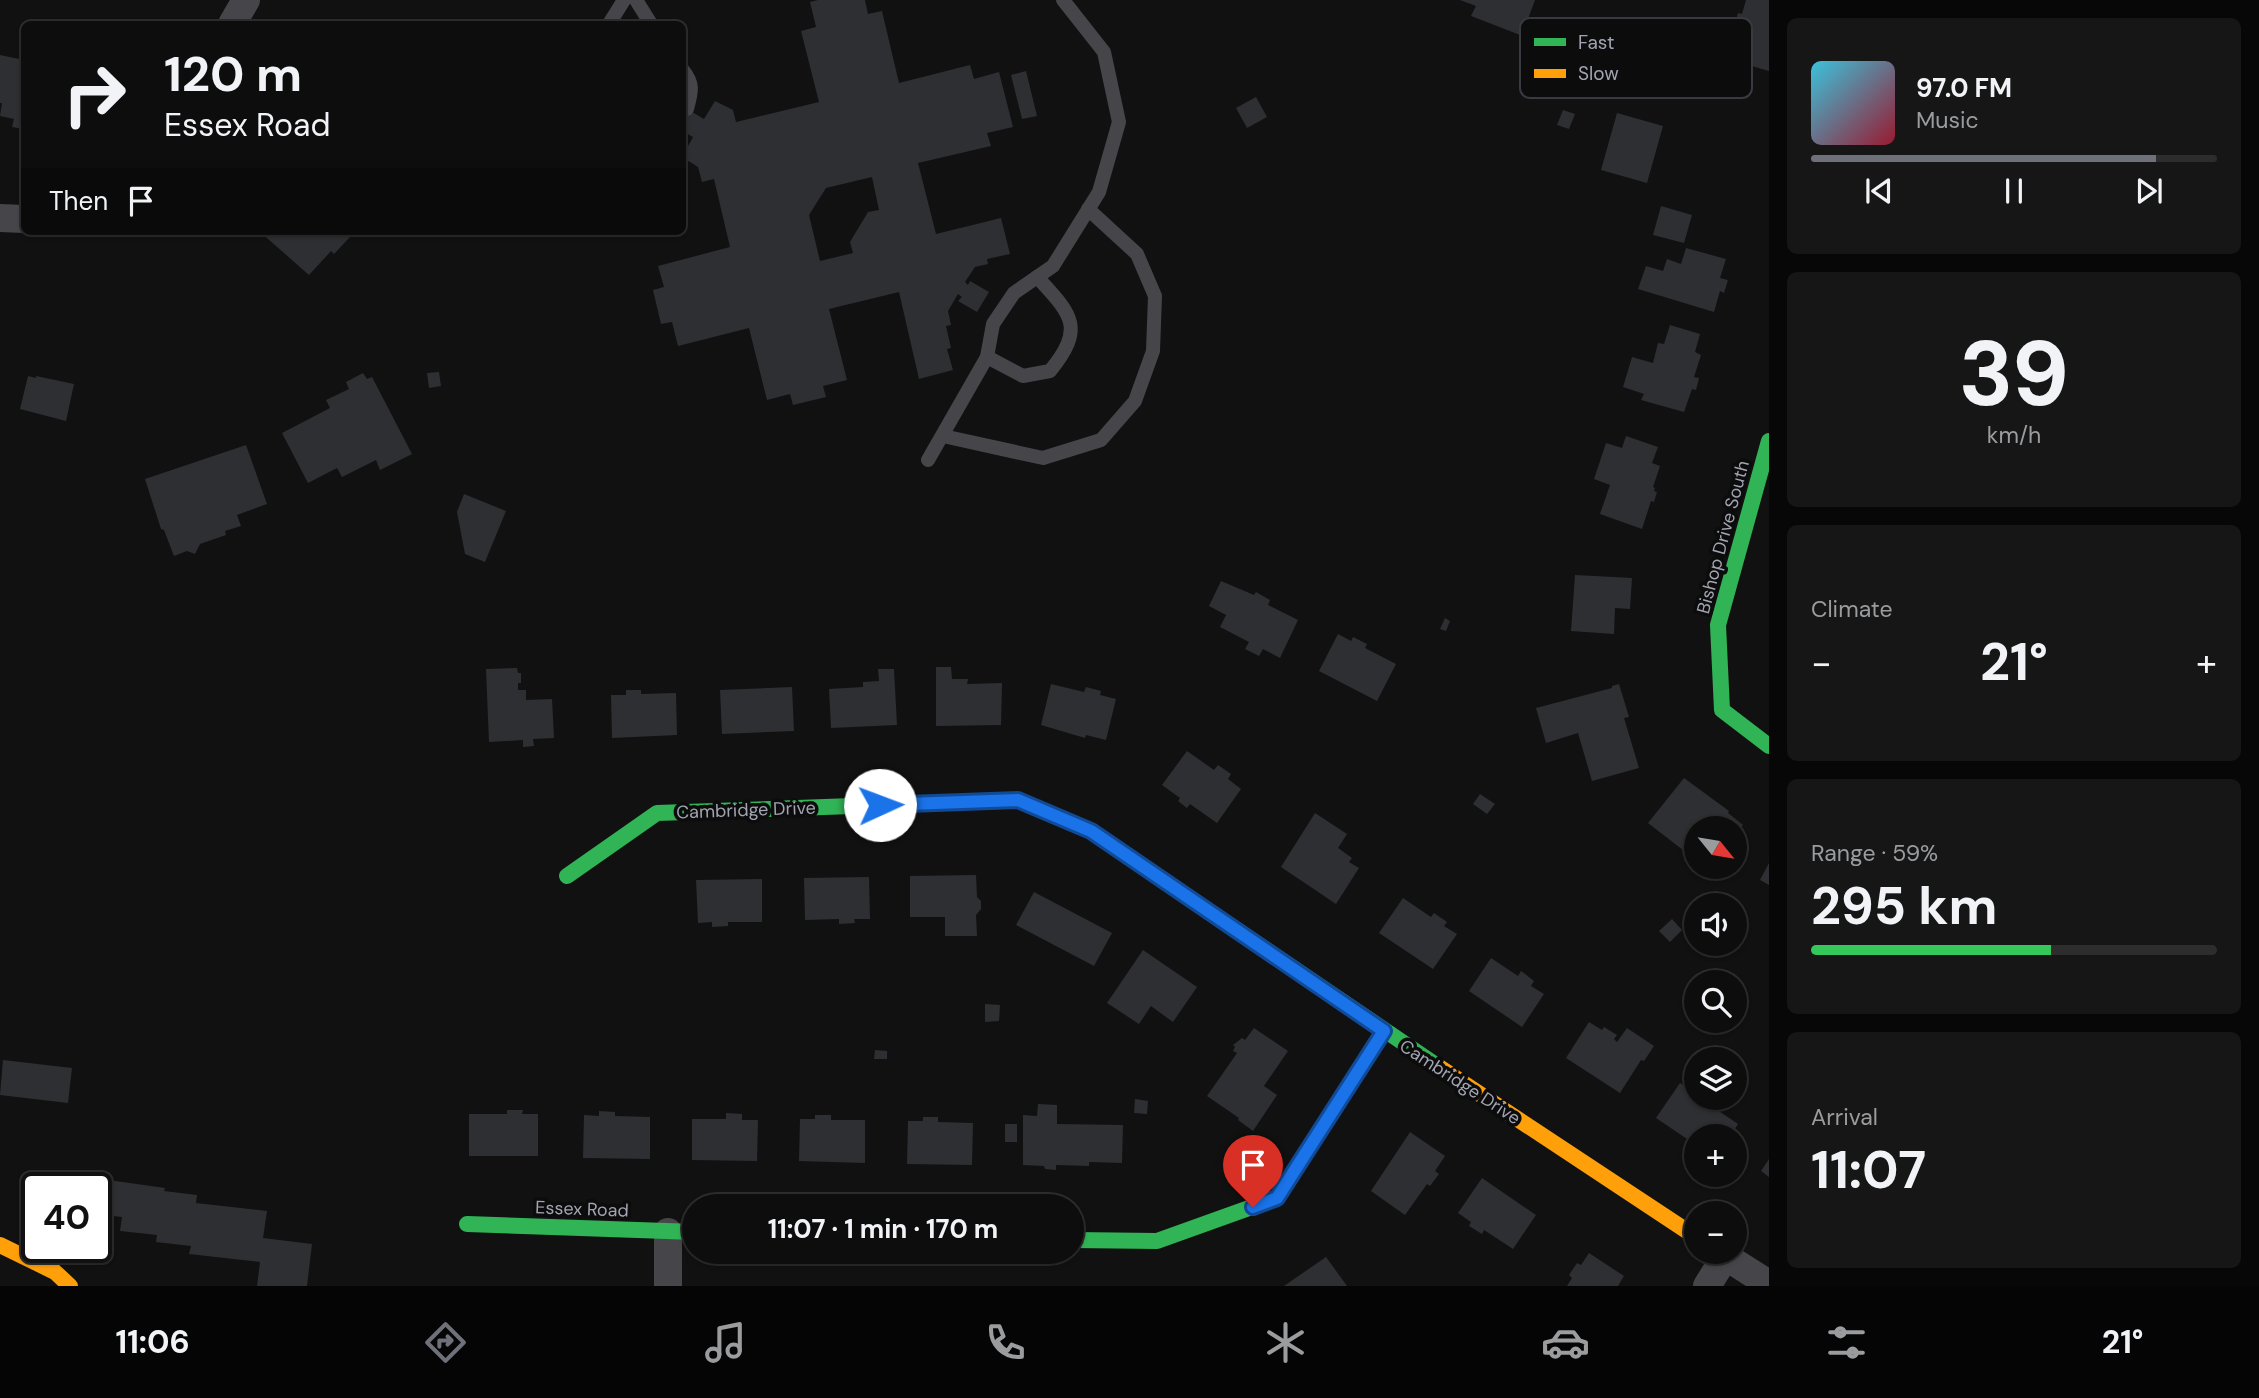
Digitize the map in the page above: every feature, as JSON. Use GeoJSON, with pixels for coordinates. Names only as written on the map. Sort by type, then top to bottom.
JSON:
{"type":"FeatureCollection","features":[{"type":"Feature","properties":{"kind":"street"},"geometry":{"type":"LineString","coordinates":[[234,21],[246,0]]}},
{"type":"Feature","properties":{"kind":"street"},"geometry":{"type":"LineString","coordinates":[[0,218],[21,219]]}},
{"type":"Feature","properties":{"kind":"street","name":"Bishop Drive South"},"geometry":{"type":"LineString","coordinates":[[1769,441],[1718,625],[1722,710],[1769,746]]}},
{"type":"Feature","properties":{"kind":"street","name":"Cambridge Drive"},"geometry":{"type":"LineString","coordinates":[[567,876],[657,813],[1018,800],[1091,831],[1384,1031],[1684,1229]]}},
{"type":"Feature","properties":{"kind":"street"},"geometry":{"type":"LineString","coordinates":[[1084,1240],[1157,1241],[1277,1198],[1384,1031]]}},
{"type":"Feature","properties":{"kind":"street","name":"Essex Road"},"geometry":{"type":"LineString","coordinates":[[467,1224],[681,1232]]}},
{"type":"Feature","properties":{"kind":"street"},"geometry":{"type":"LineString","coordinates":[[668,1286],[681,1232]]}},
{"type":"Feature","properties":{"kind":"street"},"geometry":{"type":"LineString","coordinates":[[0,1245],[55,1272],[70,1286]]}},
{"type":"Feature","properties":{"kind":"street"},"geometry":{"type":"LineString","coordinates":[[1707,1286],[1717,1264]]}},
{"type":"Feature","properties":{"kind":"street"},"geometry":{"type":"LineString","coordinates":[[1737,1264],[1769,1284]]}},
{"type":"Feature","properties":{"kind":"lane"},"geometry":{"type":"LineString","coordinates":[[611,21],[624,0]]}},
{"type":"Feature","properties":{"kind":"lane"},"geometry":{"type":"LineString","coordinates":[[636,0],[649,21]]}},
{"type":"Feature","properties":{"kind":"lane"},"geometry":{"type":"LineString","coordinates":[[928,460],[987,357],[993,324],[1014,292],[1053,266],[1099,192],[1119,122],[1104,52],[1063,0]]}},
{"type":"Feature","properties":{"kind":"lane"},"geometry":{"type":"LineString","coordinates":[[686,73],[691,79],[691,96],[687,109]]}},
{"type":"Feature","properties":{"kind":"lane"},"geometry":{"type":"LineString","coordinates":[[943,436],[1043,457],[1101,440],[1135,401],[1153,351],[1155,296],[1137,254],[1088,209]]}},
{"type":"Feature","properties":{"kind":"lane"},"geometry":{"type":"LineString","coordinates":[[987,357],[1023,376],[1050,371],[1065,353],[1072,332],[1065,307],[1037,277]]}},
{"type":"Feature","properties":{"kind":"building"},"geometry":{"type":"Polygon","coordinates":[[[865,0],[868,14],[882,11],[899,83],[970,65],[974,79],[999,72],[1013,127],[987,133],[991,146],[918,163],[936,234],[1001,218],[1010,254],[987,259],[988,264],[975,267],[965,282],[968,285],[970,281],[989,292],[977,312],[958,301],[962,297],[958,294],[948,311],[951,325],[946,326],[951,348],[947,349],[953,370],[919,379],[899,292],[829,309],[847,380],[823,386],[826,397],[793,405],[790,394],[767,400],[749,328],[678,346],[672,322],[661,324],[653,290],[664,287],[658,266],[730,247],[714,179],[702,182],[698,167],[686,160],[686,150],[693,137],[686,133],[686,108],[704,119],[715,101],[733,110],[736,122],[819,102],[801,31],[816,27],[810,2],[865,0]],[[872,177],[826,188],[809,215],[820,261],[853,253],[850,242],[868,212],[879,210],[872,177]]]}},
{"type":"Feature","properties":{"kind":"building"},"geometry":{"type":"Polygon","coordinates":[[[1460,0],[1535,0],[1528,18],[1520,18],[1520,35],[1471,16],[1476,6],[1460,0]]]}},
{"type":"Feature","properties":{"kind":"building"},"geometry":{"type":"Polygon","coordinates":[[[1746,0],[1769,0],[1769,71],[1752,66],[1752,18],[1737,18],[1738,13],[1742,14],[1746,0]]]}},
{"type":"Feature","properties":{"kind":"building"},"geometry":{"type":"Polygon","coordinates":[[[0,55],[21,59],[21,128],[12,127],[14,119],[0,116],[0,55]]]}},
{"type":"Feature","properties":{"kind":"building"},"geometry":{"type":"Polygon","coordinates":[[[1026,71],[1037,116],[1022,119],[1011,75],[1026,71]]]}},
{"type":"Feature","properties":{"kind":"building"},"geometry":{"type":"Polygon","coordinates":[[[1256,97],[1267,117],[1247,128],[1236,108],[1256,97]]]}},
{"type":"Feature","properties":{"kind":"building"},"geometry":{"type":"Polygon","coordinates":[[[1563,110],[1575,114],[1569,129],[1557,125],[1563,110]]]}},
{"type":"Feature","properties":{"kind":"building"},"geometry":{"type":"Polygon","coordinates":[[[1617,113],[1663,126],[1647,183],[1601,170],[1617,113]]]}},
{"type":"Feature","properties":{"kind":"building"},"geometry":{"type":"Polygon","coordinates":[[[1661,206],[1692,215],[1684,243],[1653,235],[1661,206]]]}},
{"type":"Feature","properties":{"kind":"building"},"geometry":{"type":"Polygon","coordinates":[[[264,235],[350,237],[334,254],[331,251],[309,275],[264,235]]]}},
{"type":"Feature","properties":{"kind":"building"},"geometry":{"type":"Polygon","coordinates":[[[1686,248],[1726,259],[1720,278],[1728,280],[1724,293],[1720,291],[1714,312],[1638,289],[1646,266],[1663,271],[1667,259],[1681,264],[1686,248]]]}},
{"type":"Feature","properties":{"kind":"building"},"geometry":{"type":"Polygon","coordinates":[[[1670,325],[1700,334],[1695,352],[1701,355],[1694,377],[1699,378],[1684,412],[1641,400],[1644,394],[1623,387],[1632,357],[1653,363],[1658,343],[1664,344],[1670,325]]]}},
{"type":"Feature","properties":{"kind":"building"},"geometry":{"type":"Polygon","coordinates":[[[439,372],[441,386],[429,388],[427,373],[439,372]]]}},
{"type":"Feature","properties":{"kind":"building"},"geometry":{"type":"Polygon","coordinates":[[[363,373],[367,379],[372,377],[412,454],[380,470],[376,460],[342,477],[337,468],[308,483],[282,433],[330,408],[326,400],[349,389],[346,382],[363,373]]]}},
{"type":"Feature","properties":{"kind":"building"},"geometry":{"type":"Polygon","coordinates":[[[28,376],[74,384],[66,421],[20,409],[28,376]]]}},
{"type":"Feature","properties":{"kind":"building"},"geometry":{"type":"Polygon","coordinates":[[[1626,436],[1658,447],[1652,463],[1660,466],[1653,487],[1657,492],[1654,502],[1651,501],[1642,529],[1600,514],[1610,485],[1594,479],[1606,443],[1622,448],[1626,436]]]}},
{"type":"Feature","properties":{"kind":"building"},"geometry":{"type":"Polygon","coordinates":[[[246,445],[267,504],[237,515],[241,526],[225,531],[226,535],[200,544],[195,554],[187,551],[174,556],[164,530],[161,529],[145,479],[246,445]]]}},
{"type":"Feature","properties":{"kind":"building"},"geometry":{"type":"Polygon","coordinates":[[[464,494],[506,511],[485,562],[465,554],[457,512],[464,494]]]}},
{"type":"Feature","properties":{"kind":"building"},"geometry":{"type":"Polygon","coordinates":[[[1575,575],[1632,578],[1630,609],[1615,608],[1614,634],[1571,631],[1575,575]]]}},
{"type":"Feature","properties":{"kind":"building"},"geometry":{"type":"Polygon","coordinates":[[[1221,581],[1254,595],[1256,592],[1270,600],[1268,605],[1298,620],[1280,658],[1263,649],[1259,656],[1245,649],[1249,642],[1220,627],[1226,615],[1209,606],[1221,581]]]}},
{"type":"Feature","properties":{"kind":"building"},"geometry":{"type":"Polygon","coordinates":[[[1445,618],[1450,621],[1446,631],[1440,629],[1445,618]]]}},
{"type":"Feature","properties":{"kind":"building"},"geometry":{"type":"Polygon","coordinates":[[[1338,634],[1351,641],[1353,637],[1367,644],[1365,648],[1396,664],[1377,701],[1319,671],[1338,634]]]}},
{"type":"Feature","properties":{"kind":"building"},"geometry":{"type":"Polygon","coordinates":[[[936,667],[951,667],[952,679],[968,679],[967,684],[1002,683],[1001,725],[936,726],[936,667]]]}},
{"type":"Feature","properties":{"kind":"building"},"geometry":{"type":"Polygon","coordinates":[[[517,668],[518,673],[521,673],[518,690],[526,690],[526,700],[552,699],[554,738],[533,739],[534,746],[523,747],[523,740],[489,742],[486,669],[517,668]]]}},
{"type":"Feature","properties":{"kind":"building"},"geometry":{"type":"Polygon","coordinates":[[[878,669],[894,669],[897,725],[831,728],[829,689],[863,687],[863,682],[879,681],[878,669]]]}},
{"type":"Feature","properties":{"kind":"building"},"geometry":{"type":"Polygon","coordinates":[[[1051,684],[1084,692],[1086,687],[1101,691],[1100,695],[1116,699],[1106,740],[1086,735],[1085,738],[1041,725],[1051,684]]]}},
{"type":"Feature","properties":{"kind":"building"},"geometry":{"type":"Polygon","coordinates":[[[1619,684],[1629,717],[1624,718],[1639,768],[1592,781],[1578,733],[1546,743],[1536,708],[1619,684]]]}},
{"type":"Feature","properties":{"kind":"building"},"geometry":{"type":"Polygon","coordinates":[[[792,687],[794,731],[722,734],[720,690],[792,687]]]}},
{"type":"Feature","properties":{"kind":"building"},"geometry":{"type":"Polygon","coordinates":[[[626,690],[641,690],[641,694],[676,693],[677,735],[612,738],[611,695],[626,695],[626,690]]]}},
{"type":"Feature","properties":{"kind":"building"},"geometry":{"type":"Polygon","coordinates":[[[1187,751],[1214,770],[1218,765],[1231,774],[1228,779],[1241,789],[1217,823],[1190,804],[1187,808],[1178,801],[1180,798],[1162,785],[1187,751]]]}},
{"type":"Feature","properties":{"kind":"building"},"geometry":{"type":"Polygon","coordinates":[[[1684,778],[1729,811],[1732,816],[1684,816],[1684,851],[1648,823],[1684,778]]]}},
{"type":"Feature","properties":{"kind":"building"},"geometry":{"type":"Polygon","coordinates":[[[1480,794],[1495,804],[1487,814],[1473,804],[1480,794]]]}},
{"type":"Feature","properties":{"kind":"building"},"geometry":{"type":"Polygon","coordinates":[[[1315,813],[1347,834],[1338,848],[1352,858],[1349,862],[1359,868],[1336,904],[1281,867],[1315,813]]]}},
{"type":"Feature","properties":{"kind":"building"},"geometry":{"type":"Polygon","coordinates":[[[1769,863],[1769,885],[1760,880],[1769,863]]]}},
{"type":"Feature","properties":{"kind":"building"},"geometry":{"type":"Polygon","coordinates":[[[976,875],[977,897],[981,901],[981,909],[976,915],[977,936],[945,936],[945,917],[910,917],[910,876],[976,875]]]}},
{"type":"Feature","properties":{"kind":"building"},"geometry":{"type":"Polygon","coordinates":[[[869,877],[870,919],[854,919],[855,923],[839,924],[839,919],[805,920],[804,878],[869,877]]]}},
{"type":"Feature","properties":{"kind":"building"},"geometry":{"type":"Polygon","coordinates":[[[762,879],[762,922],[728,922],[728,926],[712,927],[712,922],[698,923],[696,880],[762,879]]]}},
{"type":"Feature","properties":{"kind":"building"},"geometry":{"type":"Polygon","coordinates":[[[1034,892],[1112,933],[1094,966],[1016,925],[1034,892]]]}},
{"type":"Feature","properties":{"kind":"building"},"geometry":{"type":"Polygon","coordinates":[[[1403,898],[1431,917],[1434,913],[1447,922],[1444,926],[1457,934],[1433,969],[1379,933],[1403,898]]]}},
{"type":"Feature","properties":{"kind":"building"},"geometry":{"type":"Polygon","coordinates":[[[1672,919],[1682,930],[1670,942],[1659,931],[1672,919]]]}},
{"type":"Feature","properties":{"kind":"building"},"geometry":{"type":"Polygon","coordinates":[[[1143,950],[1197,987],[1173,1022],[1151,1006],[1139,1024],[1107,1003],[1143,950]]]}},
{"type":"Feature","properties":{"kind":"building"},"geometry":{"type":"Polygon","coordinates":[[[1491,958],[1518,976],[1521,971],[1534,981],[1531,986],[1544,994],[1522,1027],[1469,991],[1491,958]]]}},
{"type":"Feature","properties":{"kind":"building"},"geometry":{"type":"Polygon","coordinates":[[[985,1004],[1000,1005],[999,1021],[985,1022],[985,1004]]]}},
{"type":"Feature","properties":{"kind":"building"},"geometry":{"type":"Polygon","coordinates":[[[1589,1022],[1617,1035],[1614,1039],[1617,1042],[1627,1028],[1654,1046],[1644,1061],[1641,1060],[1620,1093],[1566,1058],[1589,1022]]]}},
{"type":"Feature","properties":{"kind":"building"},"geometry":{"type":"Polygon","coordinates":[[[1254,1028],[1288,1051],[1264,1086],[1277,1095],[1253,1131],[1207,1096],[1237,1053],[1233,1051],[1233,1045],[1242,1038],[1245,1040],[1254,1028]]]}},
{"type":"Feature","properties":{"kind":"building"},"geometry":{"type":"Polygon","coordinates":[[[875,1050],[887,1051],[887,1059],[874,1059],[875,1050]]]}},
{"type":"Feature","properties":{"kind":"building"},"geometry":{"type":"Polygon","coordinates":[[[3,1060],[72,1068],[68,1103],[0,1095],[3,1060]]]}},
{"type":"Feature","properties":{"kind":"building"},"geometry":{"type":"Polygon","coordinates":[[[1680,1083],[1684,1086],[1684,1110],[1717,1110],[1738,1124],[1684,1124],[1684,1137],[1656,1118],[1680,1083]]]}},
{"type":"Feature","properties":{"kind":"building"},"geometry":{"type":"Polygon","coordinates":[[[1135,1099],[1148,1101],[1147,1114],[1134,1113],[1135,1099]]]}},
{"type":"Feature","properties":{"kind":"building"},"geometry":{"type":"Polygon","coordinates":[[[1038,1104],[1057,1105],[1057,1124],[1123,1125],[1122,1163],[1056,1165],[1056,1170],[1045,1169],[1044,1166],[1023,1165],[1023,1115],[1037,1116],[1038,1104]]]}},
{"type":"Feature","properties":{"kind":"building"},"geometry":{"type":"Polygon","coordinates":[[[507,1110],[538,1114],[538,1156],[469,1156],[469,1114],[507,1114],[507,1110]]]}},
{"type":"Feature","properties":{"kind":"building"},"geometry":{"type":"Polygon","coordinates":[[[599,1111],[615,1112],[615,1116],[650,1117],[650,1159],[583,1158],[584,1115],[599,1116],[599,1111]]]}},
{"type":"Feature","properties":{"kind":"building"},"geometry":{"type":"Polygon","coordinates":[[[726,1113],[742,1114],[742,1120],[758,1120],[757,1161],[692,1160],[692,1119],[726,1119],[726,1113]]]}},
{"type":"Feature","properties":{"kind":"building"},"geometry":{"type":"Polygon","coordinates":[[[815,1115],[831,1115],[831,1120],[865,1120],[865,1163],[799,1161],[800,1119],[815,1119],[815,1115]]]}},
{"type":"Feature","properties":{"kind":"building"},"geometry":{"type":"Polygon","coordinates":[[[923,1117],[938,1117],[938,1122],[973,1123],[972,1165],[907,1164],[908,1121],[923,1121],[923,1117]]]}},
{"type":"Feature","properties":{"kind":"building"},"geometry":{"type":"Polygon","coordinates":[[[1005,1124],[1017,1124],[1017,1142],[1005,1142],[1005,1124]]]}},
{"type":"Feature","properties":{"kind":"building"},"geometry":{"type":"Polygon","coordinates":[[[1410,1132],[1445,1156],[1435,1171],[1439,1174],[1430,1186],[1427,1184],[1405,1215],[1371,1191],[1410,1132]]]}},
{"type":"Feature","properties":{"kind":"building"},"geometry":{"type":"Polygon","coordinates":[[[1769,1159],[1769,1177],[1761,1171],[1769,1159]]]}},
{"type":"Feature","properties":{"kind":"building"},"geometry":{"type":"Polygon","coordinates":[[[1482,1178],[1536,1215],[1513,1249],[1484,1230],[1482,1234],[1469,1226],[1471,1222],[1458,1213],[1482,1178]]]}},
{"type":"Feature","properties":{"kind":"building"},"geometry":{"type":"Polygon","coordinates":[[[112,1181],[197,1195],[196,1203],[267,1211],[263,1238],[312,1244],[307,1286],[257,1286],[260,1262],[189,1254],[191,1246],[156,1242],[157,1235],[120,1231],[122,1217],[112,1216],[112,1181]]]}},
{"type":"Feature","properties":{"kind":"building"},"geometry":{"type":"Polygon","coordinates":[[[1589,1253],[1624,1276],[1618,1286],[1567,1286],[1572,1278],[1569,1275],[1577,1263],[1581,1265],[1589,1253]]]}},
{"type":"Feature","properties":{"kind":"building"},"geometry":{"type":"Polygon","coordinates":[[[1326,1257],[1347,1286],[1284,1286],[1326,1257]]]}},
{"type":"Feature","properties":{"kind":"traffic: fast"},"geometry":{"type":"LineString","coordinates":[[1769,441],[1718,625],[1722,710],[1769,746]]}},
{"type":"Feature","properties":{"kind":"traffic: fast"},"geometry":{"type":"LineString","coordinates":[[567,876],[657,813],[1018,800],[1091,831],[1439,1067]]}},
{"type":"Feature","properties":{"kind":"traffic: fast"},"geometry":{"type":"LineString","coordinates":[[1084,1240],[1157,1241],[1277,1198],[1384,1031]]}},
{"type":"Feature","properties":{"kind":"traffic: fast"},"geometry":{"type":"LineString","coordinates":[[467,1224],[682,1232]]}},
{"type":"Feature","properties":{"kind":"traffic: slow"},"geometry":{"type":"LineString","coordinates":[[1439,1067],[1684,1229]]}},
{"type":"Feature","properties":{"kind":"traffic: slow"},"geometry":{"type":"LineString","coordinates":[[0,1245],[55,1272],[70,1286]]}},
{"type":"Feature","properties":{"kind":"route"},"geometry":{"type":"LineString","coordinates":[[880,805],[1018,800],[1091,831],[1384,1031],[1277,1198],[1253,1207]]}}]}
